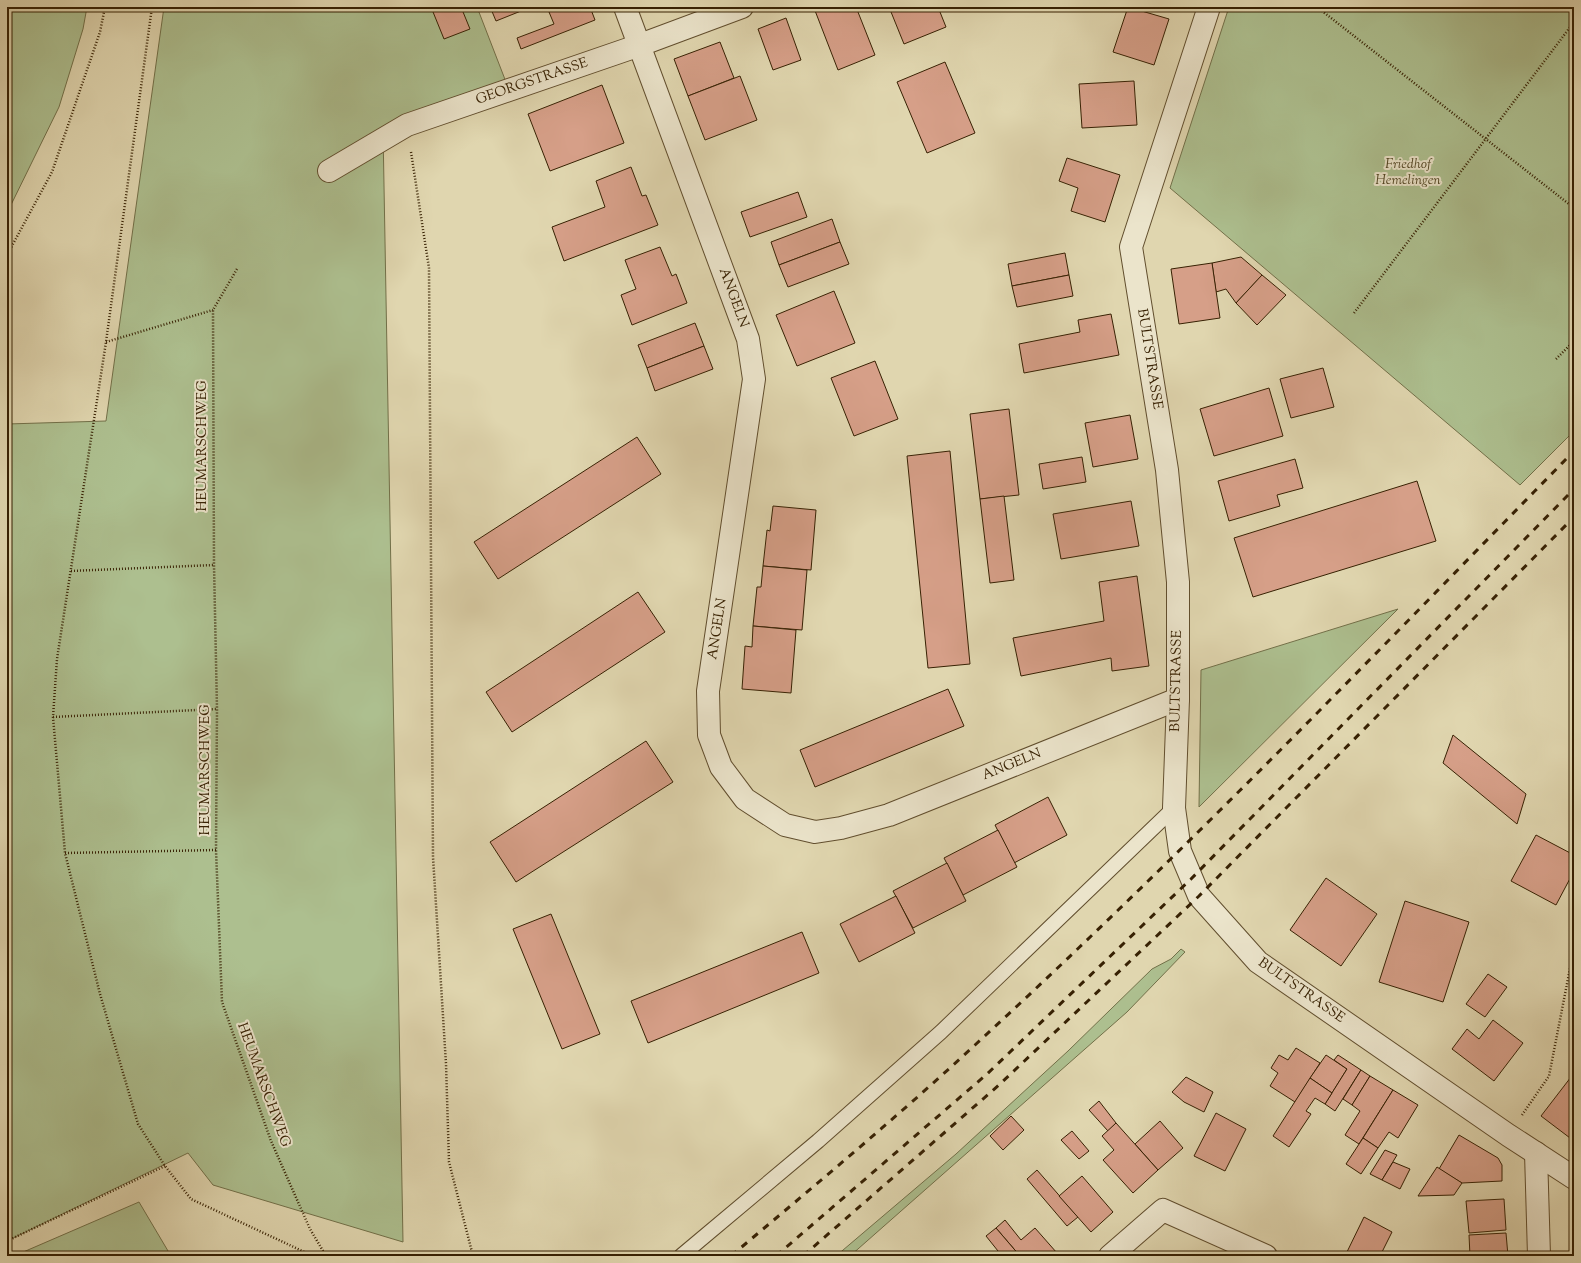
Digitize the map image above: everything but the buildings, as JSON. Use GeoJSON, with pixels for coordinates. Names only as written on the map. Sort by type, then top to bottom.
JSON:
{"type":"FeatureCollection","features":[{"type":"Feature","properties":{"kind":"street","name":"ANGELN"},"geometry":{"type":"LineString","coordinates":[[625,7],[748,339],[754,379],[708,691],[709,735],[721,767],[745,799],[785,825],[815,832],[841,828],[889,814],[1178,699]]}},
{"type":"Feature","properties":{"kind":"street","name":"GEORGSTRASSE"},"geometry":{"type":"LineString","coordinates":[[329,171],[407,125],[640,45],[742,7]]}},
{"type":"Feature","properties":{"kind":"street","name":"BULTSTRASSE"},"geometry":{"type":"LineString","coordinates":[[1209,7],[1131,247],[1168,477],[1178,582],[1178,699],[1174,808],[1180,851],[1199,896],[1258,962],[1508,1135],[1574,1178]]}},
{"type":"Feature","properties":{"kind":"street"},"geometry":{"type":"LineString","coordinates":[[1536,1154],[1539,1256]]}},
{"type":"Feature","properties":{"kind":"street"},"geometry":{"type":"LineString","coordinates":[[1110,1256],[1163,1210],[1266,1256]]}},
{"type":"Feature","properties":{"kind":"lane"},"geometry":{"type":"LineString","coordinates":[[682,1256],[818,1141],[941,1032],[1174,808]]}},
{"type":"Feature","properties":{"kind":"path"},"geometry":{"type":"LineString","coordinates":[[7,255],[52,172],[100,32],[105,7]]}},
{"type":"Feature","properties":{"kind":"path"},"geometry":{"type":"LineString","coordinates":[[152,7],[106,342],[57,659],[53,717],[65,853],[100,994],[138,1124],[165,1166],[191,1199],[313,1256]]}},
{"type":"Feature","properties":{"kind":"path"},"geometry":{"type":"LineString","coordinates":[[1317,7],[1574,208]]}},
{"type":"Feature","properties":{"kind":"path"},"geometry":{"type":"LineString","coordinates":[[1354,313],[1574,22]]}},
{"type":"Feature","properties":{"kind":"path"},"geometry":{"type":"LineString","coordinates":[[407,125],[429,268],[433,857],[446,1064],[449,1162],[473,1256]]}},
{"type":"Feature","properties":{"kind":"path"},"geometry":{"type":"LineString","coordinates":[[106,342],[213,310],[238,269]]}},
{"type":"Feature","properties":{"kind":"path","name":"HEUMARSCHWEG"},"geometry":{"type":"LineString","coordinates":[[213,310],[214,565],[217,709],[216,850],[222,1002],[271,1141],[310,1229],[326,1256]]}},
{"type":"Feature","properties":{"kind":"path"},"geometry":{"type":"LineString","coordinates":[[1556,359],[1574,341]]}},
{"type":"Feature","properties":{"kind":"path"},"geometry":{"type":"LineString","coordinates":[[71,571],[214,565]]}},
{"type":"Feature","properties":{"kind":"path"},"geometry":{"type":"LineString","coordinates":[[53,717],[217,709]]}},
{"type":"Feature","properties":{"kind":"path"},"geometry":{"type":"LineString","coordinates":[[65,853],[216,850]]}},
{"type":"Feature","properties":{"kind":"path"},"geometry":{"type":"LineString","coordinates":[[1508,1135],[1549,1076],[1574,948]]}},
{"type":"Feature","properties":{"kind":"path"},"geometry":{"type":"LineString","coordinates":[[7,1241],[165,1166]]}},
{"type":"Feature","properties":{"kind":"green space"},"geometry":{"type":"Polygon","coordinates":[[[7,7],[87,7],[83,29],[59,107],[7,213],[7,7]]]}},
{"type":"Feature","properties":{"kind":"green space"},"geometry":{"type":"Polygon","coordinates":[[[164,7],[477,7],[506,82],[383,130],[403,1242],[213,1185],[188,1153],[7,1241],[7,424],[106,421],[164,7]]]}},
{"type":"Feature","properties":{"kind":"green space","name":"Friedhof Hemelingen"},"geometry":{"type":"Polygon","coordinates":[[[1229,7],[1574,7],[1574,431],[1520,485],[1170,188],[1229,7]]]}},
{"type":"Feature","properties":{"kind":"green space"},"geometry":{"type":"Polygon","coordinates":[[[1398,609],[1199,807],[1201,670],[1398,609]]]}},
{"type":"Feature","properties":{"kind":"green space"},"geometry":{"type":"Polygon","coordinates":[[[1181,949],[1185,952],[1127,1012],[850,1256],[836,1256],[956,1154],[1068,1051],[1152,969],[1171,959],[1181,949]]]}},
{"type":"Feature","properties":{"kind":"green space"},"geometry":{"type":"Polygon","coordinates":[[[139,1202],[171,1256],[14,1256],[139,1202]]]}},
{"type":"Feature","properties":{"kind":"railway"},"geometry":{"type":"LineString","coordinates":[[731,1256],[915,1099],[1052,973],[1204,827],[1574,451]]}},
{"type":"Feature","properties":{"kind":"railway"},"geometry":{"type":"LineString","coordinates":[[776,1256],[987,1074],[1191,879],[1574,489]]}},
{"type":"Feature","properties":{"kind":"railway"},"geometry":{"type":"LineString","coordinates":[[803,1256],[999,1085],[1199,896],[1574,517]]}}]}
